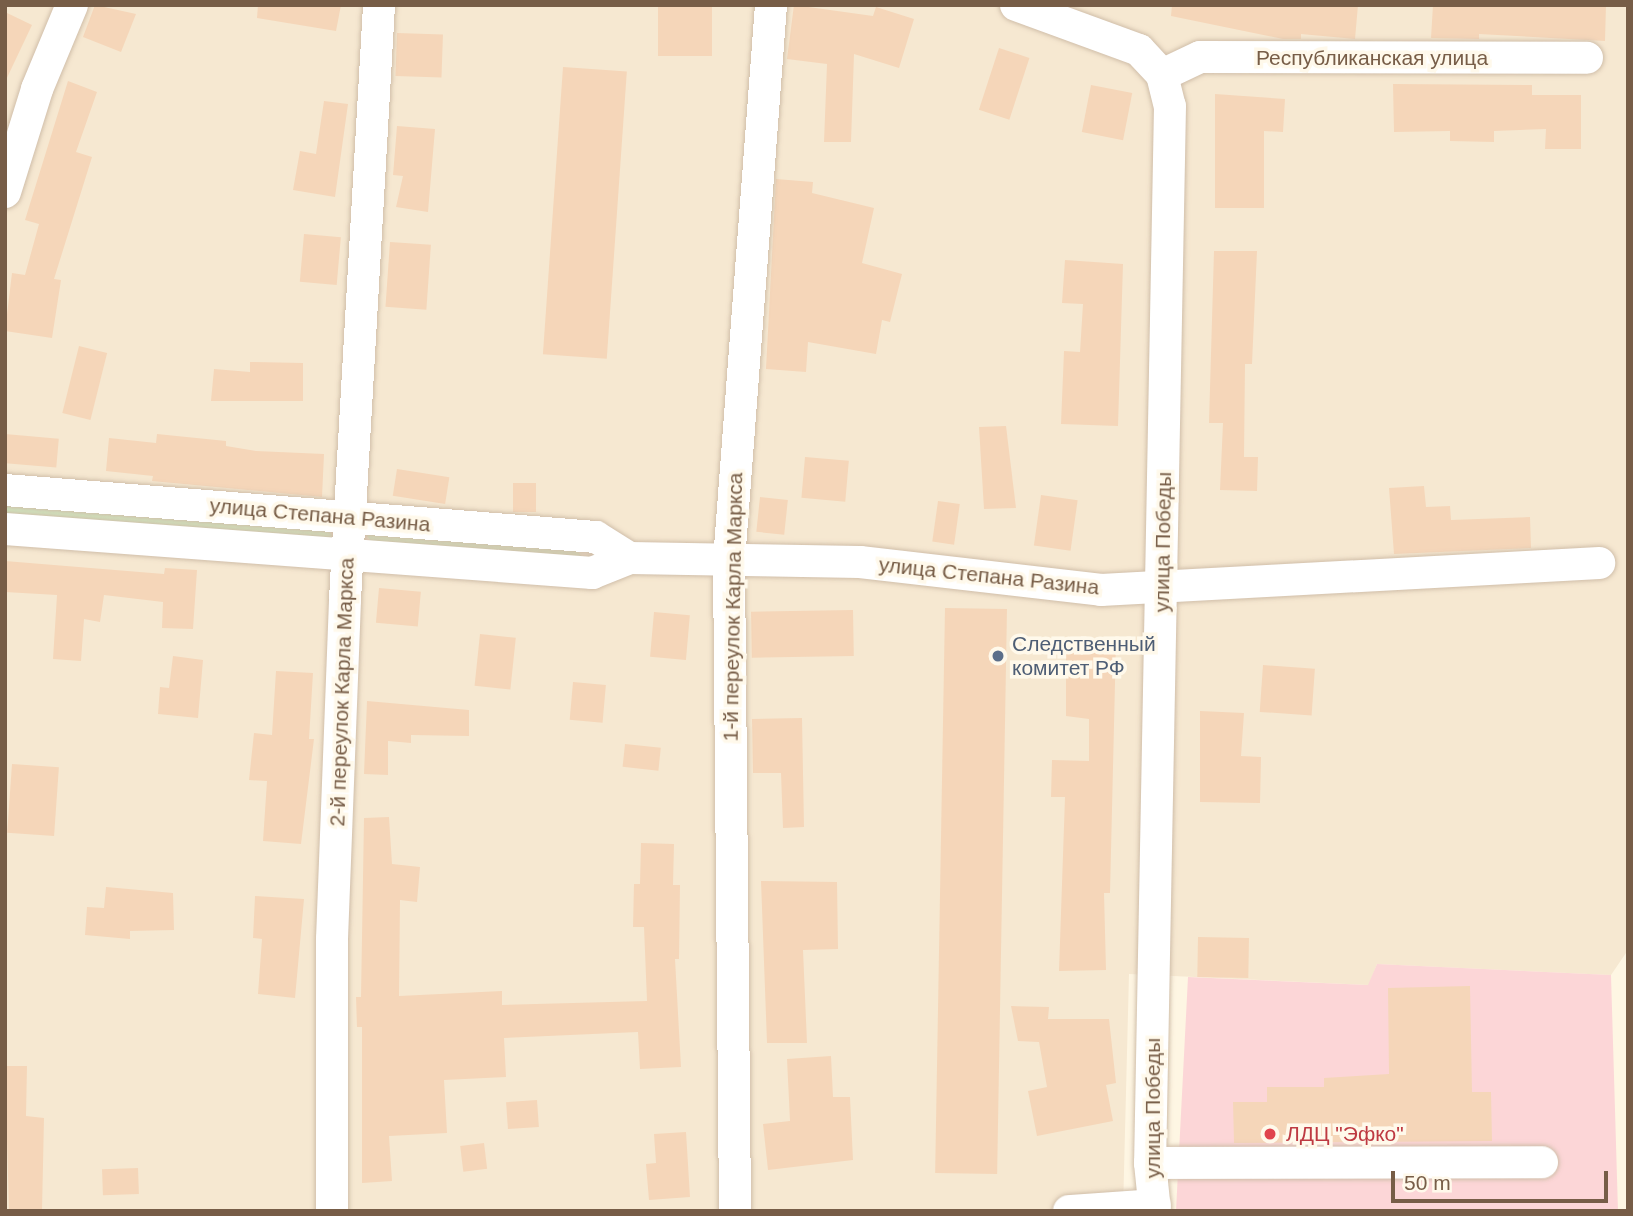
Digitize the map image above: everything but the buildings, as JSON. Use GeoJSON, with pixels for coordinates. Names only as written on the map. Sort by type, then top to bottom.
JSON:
{"type":"FeatureCollection","features":[{"type":"Feature","properties":{"kind":"street"},"geometry":{"type":"LineString","coordinates":[[5,192],[37,89],[72,5]]}},
{"type":"Feature","properties":{"kind":"street","name":"2-й переулок Карла Маркса"},"geometry":{"type":"LineString","coordinates":[[332,1211],[332,939],[349,518],[379,5]]}},
{"type":"Feature","properties":{"kind":"street","name":"1-й переулок Карла Маркса"},"geometry":{"type":"LineString","coordinates":[[735,1211],[729,561],[771,5]]}},
{"type":"Feature","properties":{"kind":"street","name":"улица Победы"},"geometry":{"type":"LineString","coordinates":[[1016,5],[1139,50],[1162,75],[1170,106],[1150,1163],[1155,1208]]}},
{"type":"Feature","properties":{"kind":"street","name":"Республиканская улица"},"geometry":{"type":"LineString","coordinates":[[1162,75],[1200,57],[1587,58]]}},
{"type":"Feature","properties":{"kind":"street","name":"улица Степана Разина"},"geometry":{"type":"LineString","coordinates":[[5,490],[596,537],[629,558]]}},
{"type":"Feature","properties":{"kind":"street","name":"улица Степана Разина"},"geometry":{"type":"LineString","coordinates":[[5,528],[592,573],[629,558],[860,562],[1101,590],[1163,584],[1299,584],[1599,563]]}},
{"type":"Feature","properties":{"kind":"street"},"geometry":{"type":"LineString","coordinates":[[1150,1163],[1542,1162]]}},
{"type":"Feature","properties":{"kind":"street"},"geometry":{"type":"LineString","coordinates":[[1069,1211],[1155,1208]]}},
{"type":"Feature","properties":{"kind":"shaded area"},"geometry":{"type":"Polygon","coordinates":[[[5,5],[1628,5],[1628,950],[1611,975],[1377,964],[1369,985],[1129,974],[1123,1211],[5,1211],[5,5]]]}},
{"type":"Feature","properties":{"kind":"shaded area"},"geometry":{"type":"Polygon","coordinates":[[[1377,964],[1611,975],[1618,1211],[1176,1211],[1188,977],[1368,985],[1377,964]]]}},
{"type":"Feature","properties":{"kind":"green space"},"geometry":{"type":"Polygon","coordinates":[[[5,501],[326,527],[334,538],[5,520],[5,501]]]}},
{"type":"Feature","properties":{"kind":"green space"},"geometry":{"type":"Polygon","coordinates":[[[376,529],[573,545],[582,557],[376,547],[366,535],[376,529]]]}},
{"type":"Feature","properties":{"kind":"place","name":"Следственный комитет РФ"},"geometry":{"type":"Point","coordinates":[998,656]}},
{"type":"Feature","properties":{"kind":"place","name":"ЛДЦ \"Эфко\""},"geometry":{"type":"Point","coordinates":[1270,1134]}}]}
